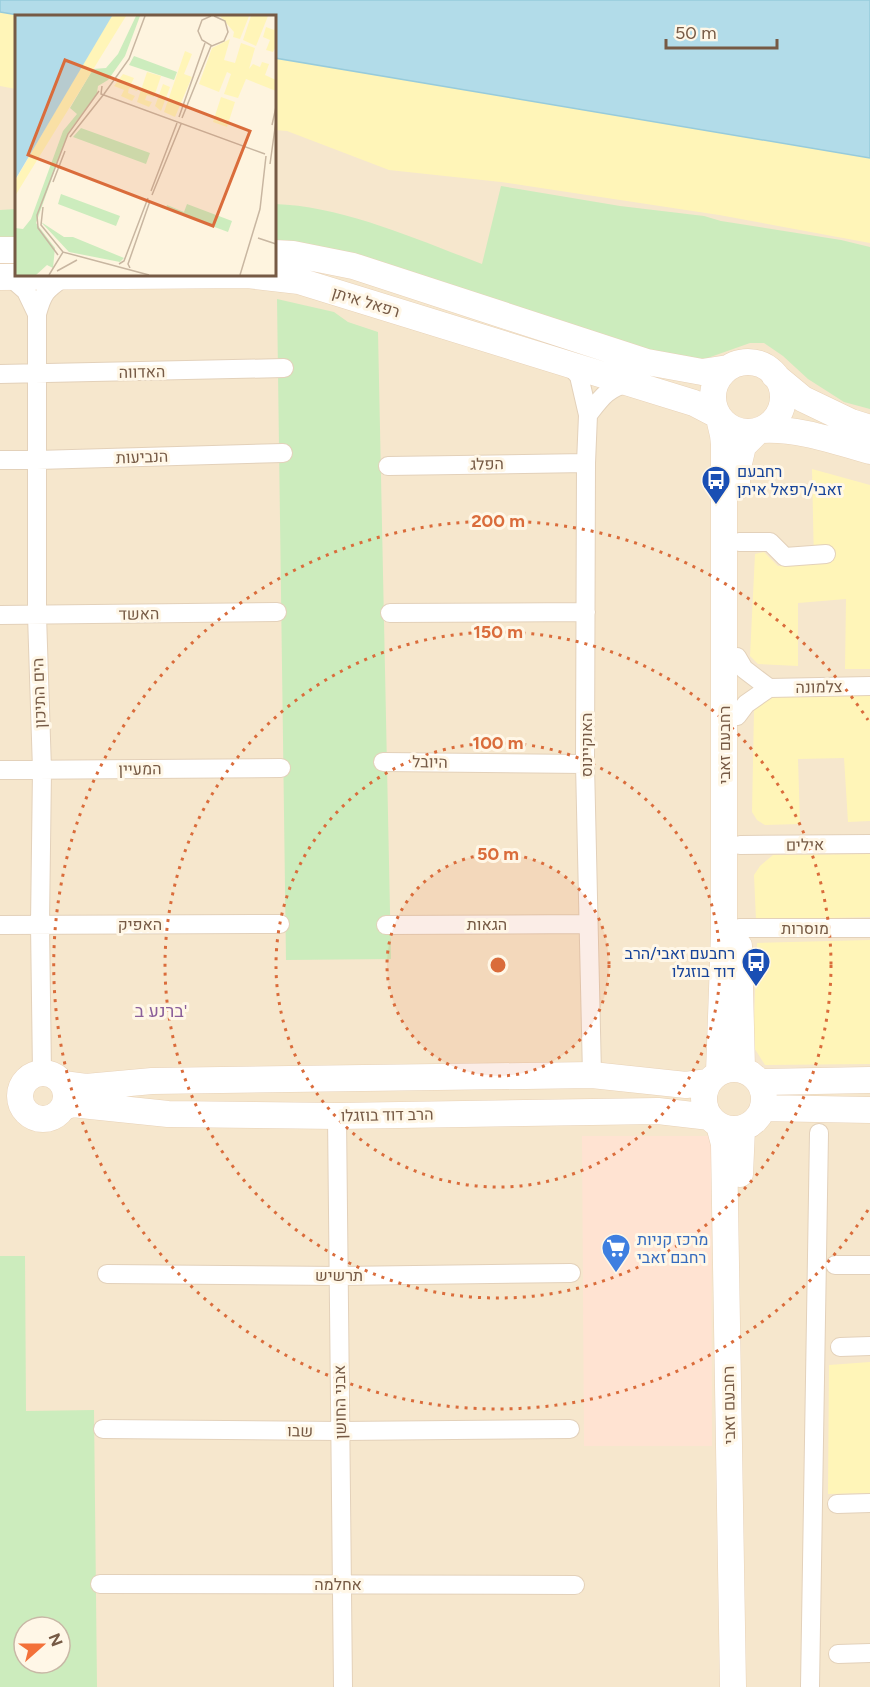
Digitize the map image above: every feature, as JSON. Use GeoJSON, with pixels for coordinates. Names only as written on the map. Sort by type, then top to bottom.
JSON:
{"type":"FeatureCollection","features":[{"type":"Feature","properties":{"kind":"street","name":"רפאל איתן"},"geometry":{"type":"LineString","coordinates":[[276,253],[293,254],[353,266],[647,362],[702,372],[728,368]]}},
{"type":"Feature","properties":{"kind":"street","name":"רפאל איתן"},"geometry":{"type":"LineString","coordinates":[[5,277],[156,276]]}},
{"type":"Feature","properties":{"kind":"street","name":"רפאל איתן"},"geometry":{"type":"LineString","coordinates":[[256,276],[299,281],[694,403],[718,417]]}},
{"type":"Feature","properties":{"kind":"street","name":"הים התיכון"},"geometry":{"type":"LineString","coordinates":[[5,277],[26,291],[37,314]]}},
{"type":"Feature","properties":{"kind":"street","name":"הים התיכון"},"geometry":{"type":"LineString","coordinates":[[49,1086],[40,924],[42,770],[37,615],[37,314],[43,295],[64,277]]}},
{"type":"Feature","properties":{"kind":"street"},"geometry":{"type":"LineString","coordinates":[[870,428],[851,422],[803,399],[760,364],[741,362],[728,368],[717,379],[713,390],[713,405],[718,417],[733,430],[745,433],[781,429],[870,451]]}},
{"type":"Feature","properties":{"kind":"street","name":"האוקיינוס"},"geometry":{"type":"LineString","coordinates":[[569,365],[579,376],[588,415],[585,764],[592,1075]]}},
{"type":"Feature","properties":{"kind":"street","name":"האדווה"},"geometry":{"type":"LineString","coordinates":[[0,374],[284,368]]}},
{"type":"Feature","properties":{"kind":"street"},"geometry":{"type":"LineString","coordinates":[[759,431],[777,417],[783,401],[781,386],[772,372]]}},
{"type":"Feature","properties":{"kind":"street"},"geometry":{"type":"LineString","coordinates":[[588,415],[605,393],[629,383]]}},
{"type":"Feature","properties":{"kind":"street","name":"רחבעם זאבי"},"geometry":{"type":"LineString","coordinates":[[718,417],[724,444],[724,934],[732,1076]]}},
{"type":"Feature","properties":{"kind":"street","name":"רחבעם זאבי"},"geometry":{"type":"LineString","coordinates":[[732,1076],[739,928],[740,845],[736,657],[739,542],[737,472],[743,446],[759,431]]}},
{"type":"Feature","properties":{"kind":"street","name":"הנביעות"},"geometry":{"type":"LineString","coordinates":[[0,460],[283,453]]}},
{"type":"Feature","properties":{"kind":"street","name":"הפלג"},"geometry":{"type":"LineString","coordinates":[[387,466],[586,463]]}},
{"type":"Feature","properties":{"kind":"street"},"geometry":{"type":"LineString","coordinates":[[739,542],[770,542],[785,557],[826,555]]}},
{"type":"Feature","properties":{"kind":"street","name":"האשד"},"geometry":{"type":"LineString","coordinates":[[0,615],[277,612]]}},
{"type":"Feature","properties":{"kind":"street"},"geometry":{"type":"LineString","coordinates":[[390,613],[586,612]]}},
{"type":"Feature","properties":{"kind":"street"},"geometry":{"type":"LineString","coordinates":[[736,657],[744,669],[769,688],[746,704],[737,716]]}},
{"type":"Feature","properties":{"kind":"street","name":"צלמונה"},"geometry":{"type":"LineString","coordinates":[[769,688],[870,686]]}},
{"type":"Feature","properties":{"kind":"street","name":"היובל"},"geometry":{"type":"LineString","coordinates":[[383,762],[585,764]]}},
{"type":"Feature","properties":{"kind":"street","name":"המעיין"},"geometry":{"type":"LineString","coordinates":[[0,770],[281,768]]}},
{"type":"Feature","properties":{"kind":"street","name":"אילים"},"geometry":{"type":"LineString","coordinates":[[740,845],[870,844]]}},
{"type":"Feature","properties":{"kind":"street","name":"האפיק"},"geometry":{"type":"LineString","coordinates":[[0,925],[280,924]]}},
{"type":"Feature","properties":{"kind":"street","name":"הגאות"},"geometry":{"type":"LineString","coordinates":[[386,925],[588,924]]}},
{"type":"Feature","properties":{"kind":"street","name":"מוסרות"},"geometry":{"type":"LineString","coordinates":[[739,928],[870,928]]}},
{"type":"Feature","properties":{"kind":"street","name":"הרב דוד בוזגלו"},"geometry":{"type":"LineString","coordinates":[[0,1088],[16,1085],[86,1087],[152,1081],[592,1075],[686,1085],[732,1076],[870,1080]]}},
{"type":"Feature","properties":{"kind":"street"},"geometry":{"type":"LineString","coordinates":[[732,1076],[765,1096],[763,1108],[757,1120],[723,1123],[705,1108],[705,1090],[732,1076]]}},
{"type":"Feature","properties":{"kind":"street"},"geometry":{"type":"LineString","coordinates":[[49,1086],[60,1113],[53,1118],[37,1119],[12,1109],[21,1103],[21,1088],[49,1086]]}},
{"type":"Feature","properties":{"kind":"street","name":"הרב דוד בוזגלו"},"geometry":{"type":"LineString","coordinates":[[49,1086],[73,1104],[168,1114],[338,1116],[658,1111],[723,1123]]}},
{"type":"Feature","properties":{"kind":"street"},"geometry":{"type":"LineString","coordinates":[[763,1108],[870,1110]]}},
{"type":"Feature","properties":{"kind":"street","name":"אבני החושן"},"geometry":{"type":"LineString","coordinates":[[338,1116],[344,1687]]}},
{"type":"Feature","properties":{"kind":"street","name":"רחבעם זאבי"},"geometry":{"type":"LineString","coordinates":[[723,1123],[733,1687]]}},
{"type":"Feature","properties":{"kind":"street","name":"רחבעם זאבי"},"geometry":{"type":"LineString","coordinates":[[723,1123],[740,1175],[745,1687]]}},
{"type":"Feature","properties":{"kind":"street"},"geometry":{"type":"LineString","coordinates":[[810,1687],[819,1133]]}},
{"type":"Feature","properties":{"kind":"street"},"geometry":{"type":"LineString","coordinates":[[835,1265],[870,1265]]}},
{"type":"Feature","properties":{"kind":"street","name":"תרשיש"},"geometry":{"type":"LineString","coordinates":[[107,1274],[571,1274]]}},
{"type":"Feature","properties":{"kind":"street"},"geometry":{"type":"LineString","coordinates":[[840,1347],[870,1346]]}},
{"type":"Feature","properties":{"kind":"street","name":"שבו"},"geometry":{"type":"LineString","coordinates":[[103,1429],[341,1431],[570,1429]]}},
{"type":"Feature","properties":{"kind":"street"},"geometry":{"type":"LineString","coordinates":[[837,1504],[870,1503]]}},
{"type":"Feature","properties":{"kind":"street","name":"אחלמה"},"geometry":{"type":"LineString","coordinates":[[100,1584],[575,1585]]}},
{"type":"Feature","properties":{"kind":"street"},"geometry":{"type":"LineString","coordinates":[[838,1654],[870,1653]]}},
{"type":"Feature","properties":{"kind":"shaded area"},"geometry":{"type":"Polygon","coordinates":[[[0,78],[15,80],[15,276],[276,276],[276,116],[870,237],[870,1687],[0,1687],[0,78]]]}},
{"type":"Feature","properties":{"kind":"shaded area"},"geometry":{"type":"Polygon","coordinates":[[[582,1136],[711,1136],[712,1446],[584,1446],[582,1136]]]}},
{"type":"Feature","properties":{"kind":"green space"},"geometry":{"type":"Polygon","coordinates":[[[501,186],[620,206],[704,216],[870,247],[870,409],[844,402],[808,379],[783,356],[764,343],[750,343],[702,360],[671,362],[276,248],[276,204],[301,206],[354,218],[482,264],[501,186]]]}},
{"type":"Feature","properties":{"kind":"green space"},"geometry":{"type":"Polygon","coordinates":[[[15,209],[15,246],[0,246],[0,210],[15,209]]]}},
{"type":"Feature","properties":{"kind":"green space"},"geometry":{"type":"Polygon","coordinates":[[[277,299],[334,312],[348,322],[378,332],[391,959],[286,960],[277,299]]]}},
{"type":"Feature","properties":{"kind":"green space"},"geometry":{"type":"Polygon","coordinates":[[[0,1256],[25,1256],[26,1411],[94,1410],[97,1687],[0,1687],[0,1256]]]}},
{"type":"Feature","properties":{"kind":"sand"},"geometry":{"type":"Polygon","coordinates":[[[0,9],[42,15],[15,15],[15,89],[0,86],[0,9]]]}},
{"type":"Feature","properties":{"kind":"sand"},"geometry":{"type":"Polygon","coordinates":[[[276,50],[870,143],[870,243],[719,215],[501,182],[389,170],[287,131],[276,130],[276,50]]]}},
{"type":"Feature","properties":{"kind":"sand"},"geometry":{"type":"Polygon","coordinates":[[[812,469],[870,485],[870,669],[845,669],[846,599],[798,603],[798,666],[758,664],[750,656],[755,554],[764,552],[778,566],[814,564],[812,469]]]}},
{"type":"Feature","properties":{"kind":"sand"},"geometry":{"type":"Polygon","coordinates":[[[870,695],[870,821],[848,822],[844,758],[798,759],[800,824],[765,825],[757,820],[752,812],[754,711],[757,701],[770,696],[870,695]]]}},
{"type":"Feature","properties":{"kind":"sand"},"geometry":{"type":"Polygon","coordinates":[[[870,854],[870,917],[756,920],[754,875],[760,866],[773,855],[870,854]]]}},
{"type":"Feature","properties":{"kind":"sand"},"geometry":{"type":"Polygon","coordinates":[[[870,940],[870,1064],[765,1065],[753,1046],[757,943],[870,940]]]}},
{"type":"Feature","properties":{"kind":"sand"},"geometry":{"type":"Polygon","coordinates":[[[870,1362],[870,1493],[828,1494],[829,1365],[870,1362]]]}},
{"type":"Feature","properties":{"kind":"water"},"geometry":{"type":"Polygon","coordinates":[[[0,0],[870,0],[870,158],[276,58],[276,15],[18,15],[0,12],[0,0]]]}},
{"type":"Feature","properties":{"kind":"place","name":"רחבעם זאבי/רפאל איתן"},"geometry":{"type":"Point","coordinates":[716,506]}},
{"type":"Feature","properties":{"kind":"place","name":"רחבעם זאבי/הרב דוד בוזגלו"},"geometry":{"type":"Point","coordinates":[756,988]}},
{"type":"Feature","properties":{"kind":"place","name":"מרכז קניות רחבם זאבי"},"geometry":{"type":"Point","coordinates":[616,1274]}},
{"type":"Feature","properties":{"kind":"district","name":"ברנע ב'"},"geometry":{"type":"Point","coordinates":[161,1011]}}]}
